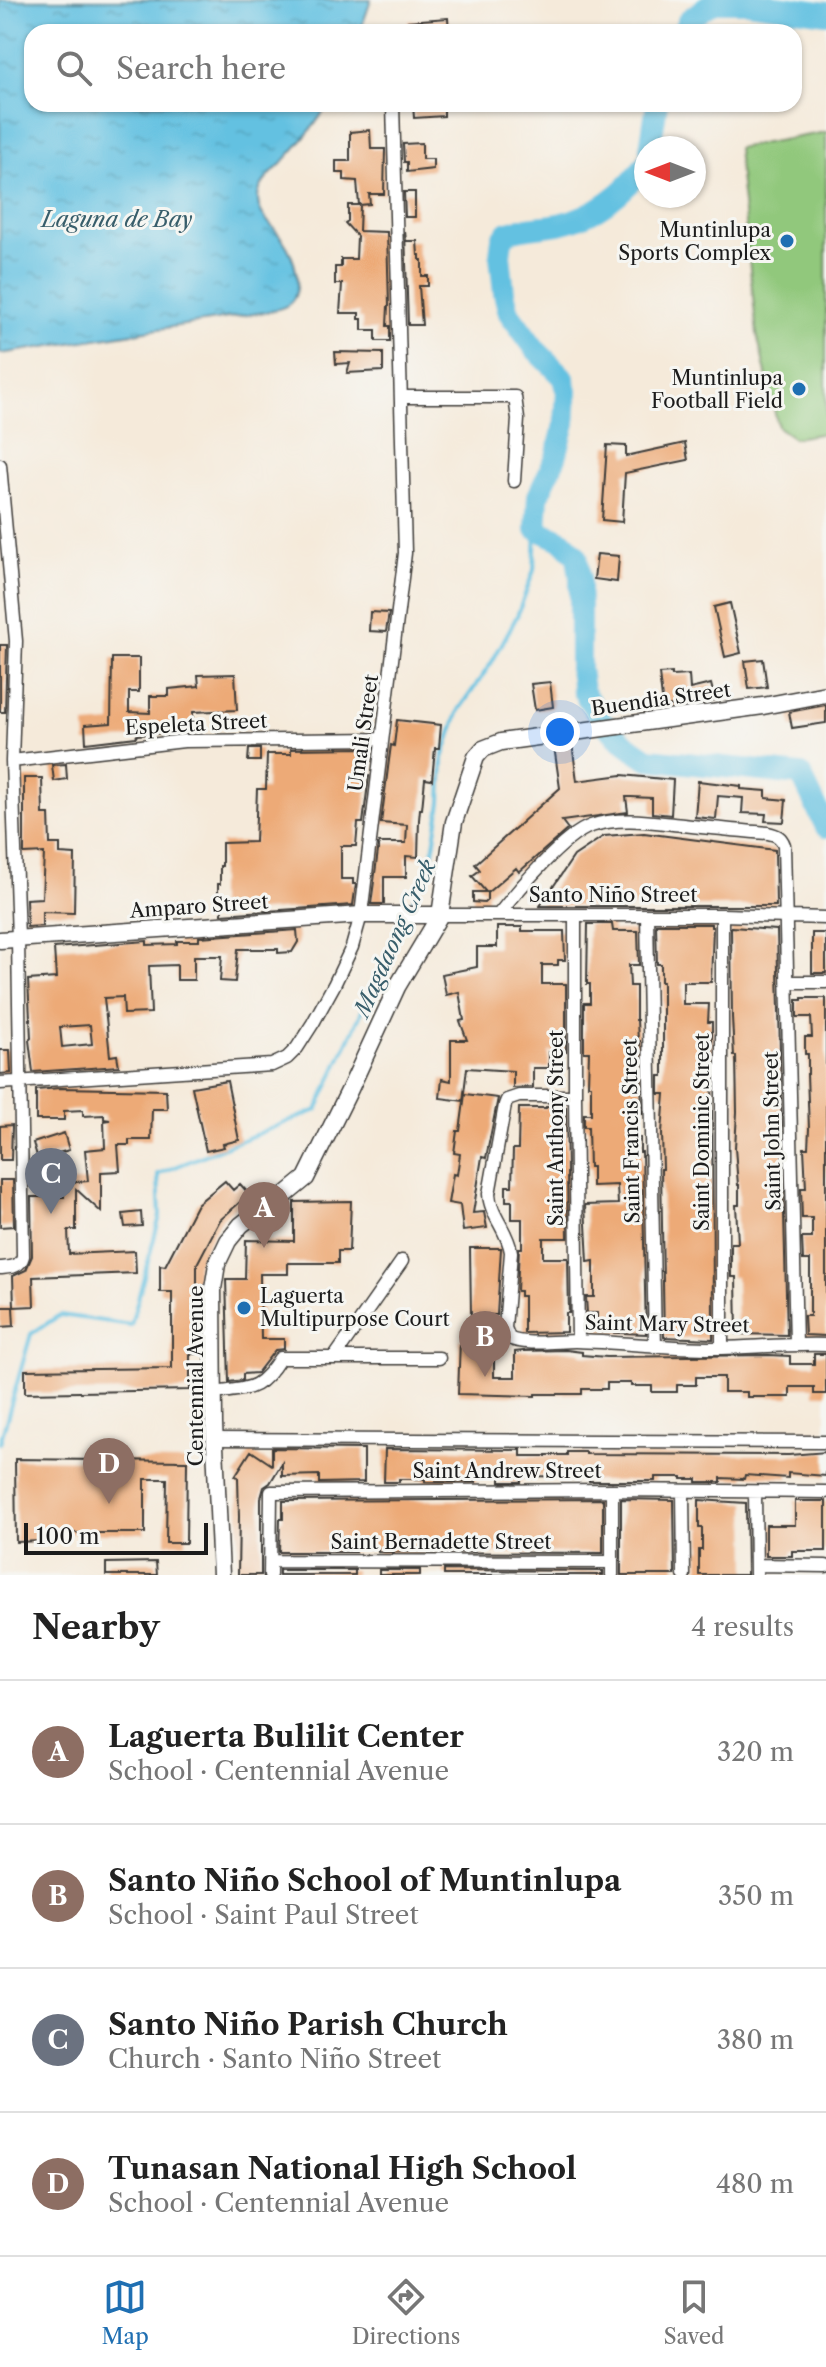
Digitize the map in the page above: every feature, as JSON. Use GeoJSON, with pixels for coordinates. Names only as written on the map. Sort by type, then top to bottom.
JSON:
{"type":"FeatureCollection","features":[{"type":"Feature","properties":{"kind":"street","name":"Umali Street"},"geometry":{"type":"LineString","coordinates":[[0,1083],[272,1065],[287,1058],[297,1048],[352,947],[361,915],[405,553],[393,112]]}},
{"type":"Feature","properties":{"kind":"street"},"geometry":{"type":"LineString","coordinates":[[401,397],[515,397],[518,419],[514,481]]}},
{"type":"Feature","properties":{"kind":"street"},"geometry":{"type":"LineString","coordinates":[[0,465],[16,641],[12,761],[23,1256],[19,1264],[0,1268]]}},
{"type":"Feature","properties":{"kind":"street"},"geometry":{"type":"LineString","coordinates":[[0,609],[14,610]]}},
{"type":"Feature","properties":{"kind":"street","name":"Buendia Street"},"geometry":{"type":"LineString","coordinates":[[434,915],[454,822],[472,767],[483,749],[501,742],[763,706],[826,694]]}},
{"type":"Feature","properties":{"kind":"street","name":"Espeleta Street"},"geometry":{"type":"LineString","coordinates":[[12,761],[195,740],[382,739]]}},
{"type":"Feature","properties":{"kind":"street","name":"Saint John Street"},"geometry":{"type":"LineString","coordinates":[[499,914],[525,881],[577,833],[591,826],[643,821],[777,835],[784,845],[796,1344]]}},
{"type":"Feature","properties":{"kind":"street","name":"Amparo Street"},"geometry":{"type":"LineString","coordinates":[[0,940],[361,915],[400,915]]}},
{"type":"Feature","properties":{"kind":"street","name":"Santo Niño Street"},"geometry":{"type":"LineString","coordinates":[[400,915],[826,918]]}},
{"type":"Feature","properties":{"kind":"street","name":"Centennial Avenue"},"geometry":{"type":"LineString","coordinates":[[221,1575],[214,1439],[213,1289],[219,1260],[228,1241],[241,1225],[306,1178],[434,915]]}},
{"type":"Feature","properties":{"kind":"street","name":"Saint Anthony Street"},"geometry":{"type":"LineString","coordinates":[[575,915],[578,1341]]}},
{"type":"Feature","properties":{"kind":"street","name":"Saint Francis Street"},"geometry":{"type":"LineString","coordinates":[[647,915],[655,1347]]}},
{"type":"Feature","properties":{"kind":"street","name":"Saint Dominic Street"},"geometry":{"type":"LineString","coordinates":[[722,915],[722,1348]]}},
{"type":"Feature","properties":{"kind":"street"},"geometry":{"type":"LineString","coordinates":[[789,982],[826,982]]}},
{"type":"Feature","properties":{"kind":"street","name":"Saint Mary Street"},"geometry":{"type":"LineString","coordinates":[[575,1096],[519,1096],[507,1100],[505,1105],[489,1194],[511,1252],[505,1328],[509,1338],[519,1342],[578,1341],[655,1347],[826,1345]]}},
{"type":"Feature","properties":{"kind":"street"},"geometry":{"type":"LineString","coordinates":[[334,1358],[402,1261]]}},
{"type":"Feature","properties":{"kind":"street"},"geometry":{"type":"LineString","coordinates":[[214,1393],[252,1388],[268,1378],[280,1358],[439,1358]]}},
{"type":"Feature","properties":{"kind":"street"},"geometry":{"type":"LineString","coordinates":[[214,1439],[826,1442]]}},
{"type":"Feature","properties":{"kind":"street"},"geometry":{"type":"LineString","coordinates":[[612,1490],[612,1569]]}},
{"type":"Feature","properties":{"kind":"street","name":"Saint Andrew Street"},"geometry":{"type":"LineString","coordinates":[[270,1575],[271,1492],[826,1492]]}},
{"type":"Feature","properties":{"kind":"street"},"geometry":{"type":"LineString","coordinates":[[683,1492],[684,1575]]}},
{"type":"Feature","properties":{"kind":"street"},"geometry":{"type":"LineString","coordinates":[[755,1492],[756,1570],[826,1566]]}},
{"type":"Feature","properties":{"kind":"street","name":"Saint Bernadette Street"},"geometry":{"type":"LineString","coordinates":[[270,1561],[612,1569]]}},
{"type":"Feature","properties":{"kind":"green space","name":"Muntinlupa Sports Complex"},"geometry":{"type":"Polygon","coordinates":[[[826,132],[826,433],[794,438],[778,427],[757,334],[737,148],[826,132]]]}},
{"type":"Feature","properties":{"kind":"water","name":"Laguna de Bay"},"geometry":{"type":"Polygon","coordinates":[[[0,0],[371,0],[363,24],[24,24],[24,112],[323,112],[295,149],[265,180],[259,192],[261,212],[283,240],[294,262],[297,290],[289,304],[266,312],[0,354],[0,0]]]}},
{"type":"Feature","properties":{"kind":"building"},"geometry":{"type":"Polygon","coordinates":[[[448,18],[448,24],[408,24],[408,21],[448,18]]]}},
{"type":"Feature","properties":{"kind":"building"},"geometry":{"type":"Polygon","coordinates":[[[414,112],[444,112],[444,116],[414,118],[414,112]]]}},
{"type":"Feature","properties":{"kind":"building"},"geometry":{"type":"Polygon","coordinates":[[[370,130],[371,149],[385,149],[384,194],[369,194],[370,204],[359,205],[357,181],[344,180],[344,173],[336,173],[336,161],[350,161],[350,132],[370,130]]]}},
{"type":"Feature","properties":{"kind":"building"},"geometry":{"type":"Polygon","coordinates":[[[422,143],[422,159],[433,159],[433,169],[407,172],[403,144],[422,143]]]}},
{"type":"Feature","properties":{"kind":"building"},"geometry":{"type":"Polygon","coordinates":[[[404,192],[415,192],[415,217],[405,217],[404,192]]]}},
{"type":"Feature","properties":{"kind":"building"},"geometry":{"type":"Polygon","coordinates":[[[348,205],[360,205],[359,231],[387,232],[387,326],[390,326],[390,341],[376,341],[376,330],[362,330],[359,313],[340,313],[342,284],[335,284],[335,267],[341,267],[341,259],[356,259],[357,236],[345,223],[348,221],[348,205]]]}},
{"type":"Feature","properties":{"kind":"building"},"geometry":{"type":"Polygon","coordinates":[[[405,231],[406,241],[417,241],[422,276],[428,276],[428,286],[419,286],[422,325],[408,325],[405,231]]]}},
{"type":"Feature","properties":{"kind":"building"},"geometry":{"type":"Polygon","coordinates":[[[335,352],[383,353],[383,371],[347,373],[350,363],[336,364],[335,352]]]}},
{"type":"Feature","properties":{"kind":"building"},"geometry":{"type":"Polygon","coordinates":[[[685,443],[688,460],[625,473],[622,522],[602,520],[607,445],[626,446],[626,456],[685,443]]]}},
{"type":"Feature","properties":{"kind":"building"},"geometry":{"type":"Polygon","coordinates":[[[597,554],[619,556],[617,582],[594,579],[597,554]]]}},
{"type":"Feature","properties":{"kind":"building"},"geometry":{"type":"Polygon","coordinates":[[[730,603],[741,653],[725,657],[714,607],[730,603]]]}},
{"type":"Feature","properties":{"kind":"building"},"geometry":{"type":"Polygon","coordinates":[[[370,612],[389,613],[386,632],[369,631],[370,612]]]}},
{"type":"Feature","properties":{"kind":"building"},"geometry":{"type":"Polygon","coordinates":[[[0,645],[7,645],[5,712],[0,712],[0,645]]]}},
{"type":"Feature","properties":{"kind":"building"},"geometry":{"type":"Polygon","coordinates":[[[112,658],[139,658],[139,692],[129,692],[129,712],[150,713],[150,696],[169,696],[169,689],[199,686],[198,675],[235,674],[237,710],[193,712],[193,723],[181,724],[181,732],[86,743],[85,725],[111,723],[112,658]]]}},
{"type":"Feature","properties":{"kind":"building"},"geometry":{"type":"Polygon","coordinates":[[[763,659],[767,687],[749,689],[745,661],[763,659]]]}},
{"type":"Feature","properties":{"kind":"building"},"geometry":{"type":"Polygon","coordinates":[[[672,673],[672,676],[689,675],[690,689],[711,684],[715,700],[663,707],[659,674],[672,673]]]}},
{"type":"Feature","properties":{"kind":"building"},"geometry":{"type":"Polygon","coordinates":[[[550,682],[553,707],[535,710],[531,684],[550,682]]]}},
{"type":"Feature","properties":{"kind":"building"},"geometry":{"type":"Polygon","coordinates":[[[826,705],[826,723],[792,728],[789,712],[826,705]]]}},
{"type":"Feature","properties":{"kind":"building"},"geometry":{"type":"Polygon","coordinates":[[[397,720],[441,725],[439,748],[435,748],[432,780],[425,779],[418,857],[406,856],[406,877],[384,877],[384,904],[371,904],[379,843],[406,843],[407,825],[381,823],[397,720]]]}},
{"type":"Feature","properties":{"kind":"building"},"geometry":{"type":"Polygon","coordinates":[[[572,743],[577,781],[622,775],[673,780],[671,815],[652,813],[652,798],[626,797],[628,812],[562,821],[568,829],[519,872],[516,868],[487,893],[484,903],[473,902],[473,892],[486,892],[472,876],[480,870],[475,864],[560,788],[554,746],[572,743]]]}},
{"type":"Feature","properties":{"kind":"building"},"geometry":{"type":"Polygon","coordinates":[[[366,748],[364,775],[369,776],[363,823],[358,823],[356,846],[341,846],[341,879],[353,879],[353,884],[356,884],[353,905],[222,914],[222,905],[218,905],[218,884],[222,843],[255,842],[257,789],[266,789],[267,754],[291,754],[291,749],[366,748]]]}},
{"type":"Feature","properties":{"kind":"building"},"geometry":{"type":"Polygon","coordinates":[[[249,749],[260,749],[260,761],[248,761],[249,749]]]}},
{"type":"Feature","properties":{"kind":"building"},"geometry":{"type":"Polygon","coordinates":[[[66,764],[67,779],[54,781],[52,765],[66,764]]]}},
{"type":"Feature","properties":{"kind":"building"},"geometry":{"type":"Polygon","coordinates":[[[24,778],[42,778],[43,814],[49,814],[50,844],[60,844],[60,854],[75,855],[74,913],[42,912],[42,926],[27,927],[26,899],[42,898],[44,853],[24,854],[24,778]]]}},
{"type":"Feature","properties":{"kind":"building"},"geometry":{"type":"Polygon","coordinates":[[[698,781],[766,791],[766,798],[786,800],[784,822],[765,821],[766,814],[742,813],[743,798],[718,796],[716,819],[695,817],[698,781]]]}},
{"type":"Feature","properties":{"kind":"building"},"geometry":{"type":"Polygon","coordinates":[[[644,833],[775,850],[776,906],[540,906],[574,856],[604,836],[644,833]]]}},
{"type":"Feature","properties":{"kind":"building"},"geometry":{"type":"Polygon","coordinates":[[[588,924],[612,924],[613,931],[638,931],[639,965],[629,965],[630,986],[636,986],[636,1020],[640,1041],[642,1113],[637,1113],[637,1138],[640,1138],[642,1152],[646,1334],[597,1332],[597,1313],[587,1313],[586,1297],[594,1297],[594,1261],[588,1262],[585,1205],[618,1204],[617,1185],[592,1186],[588,1127],[584,1127],[584,1114],[591,1114],[589,1052],[584,1052],[584,1003],[590,1003],[590,984],[587,984],[588,924]]]}},
{"type":"Feature","properties":{"kind":"building"},"geometry":{"type":"Polygon","coordinates":[[[656,924],[711,924],[713,927],[711,982],[683,982],[683,1004],[709,1004],[708,1022],[712,1022],[713,1339],[664,1337],[661,1169],[665,1094],[659,1094],[659,1076],[663,1076],[663,982],[661,964],[657,964],[656,924]]]}},
{"type":"Feature","properties":{"kind":"building"},"geometry":{"type":"Polygon","coordinates":[[[497,927],[522,927],[522,931],[564,931],[565,960],[558,960],[558,965],[542,965],[542,984],[566,984],[566,1052],[549,1052],[549,1068],[533,1068],[533,1087],[513,1088],[513,1071],[467,1068],[463,1101],[440,1098],[442,1079],[451,1081],[451,1040],[467,1040],[460,1021],[464,1020],[459,992],[446,995],[442,974],[477,967],[477,947],[497,947],[497,927]]]}},
{"type":"Feature","properties":{"kind":"building"},"geometry":{"type":"Polygon","coordinates":[[[731,927],[777,930],[787,1335],[737,1334],[736,1277],[731,1277],[731,1243],[738,1243],[736,1205],[739,1205],[739,1185],[735,1148],[736,1056],[732,1017],[731,927]]]}},
{"type":"Feature","properties":{"kind":"building"},"geometry":{"type":"Polygon","coordinates":[[[297,930],[298,942],[292,952],[238,949],[235,982],[220,981],[222,956],[194,956],[194,980],[177,980],[177,965],[149,966],[151,1013],[124,1014],[123,997],[104,998],[110,1056],[117,1055],[119,1066],[33,1072],[28,980],[56,978],[54,948],[147,941],[147,945],[177,944],[177,941],[199,941],[199,937],[297,930]],[[90,1025],[60,1027],[62,1047],[92,1044],[90,1025]]]}},
{"type":"Feature","properties":{"kind":"building"},"geometry":{"type":"Polygon","coordinates":[[[812,933],[826,933],[826,973],[812,973],[812,933]]]}},
{"type":"Feature","properties":{"kind":"building"},"geometry":{"type":"Polygon","coordinates":[[[826,998],[826,1336],[805,1335],[804,1316],[810,1316],[810,1260],[803,1260],[802,1238],[812,1238],[812,1218],[802,1218],[801,1188],[806,1188],[804,1148],[808,1148],[809,1129],[805,1037],[812,1037],[811,1017],[797,1017],[797,1000],[826,998]]]}},
{"type":"Feature","properties":{"kind":"building"},"geometry":{"type":"Polygon","coordinates":[[[0,1050],[10,1050],[11,1073],[0,1074],[0,1050]]]}},
{"type":"Feature","properties":{"kind":"building"},"geometry":{"type":"Polygon","coordinates":[[[227,1081],[239,1140],[206,1151],[192,1087],[227,1081]]]}},
{"type":"Feature","properties":{"kind":"building"},"geometry":{"type":"Polygon","coordinates":[[[36,1090],[166,1090],[167,1109],[152,1109],[151,1140],[129,1140],[129,1145],[118,1145],[120,1171],[101,1172],[101,1212],[76,1189],[76,1230],[68,1230],[69,1254],[135,1251],[136,1273],[33,1277],[34,1306],[14,1307],[13,1276],[26,1270],[32,1256],[31,1197],[64,1197],[63,1183],[88,1181],[85,1150],[105,1148],[104,1121],[110,1120],[104,1119],[104,1115],[83,1116],[83,1110],[64,1111],[64,1120],[36,1120],[36,1090]]]}},
{"type":"Feature","properties":{"kind":"building"},"geometry":{"type":"Polygon","coordinates":[[[465,1094],[498,1098],[486,1158],[482,1157],[473,1213],[484,1212],[487,1228],[463,1231],[460,1205],[448,1203],[453,1174],[457,1175],[460,1154],[454,1153],[465,1094]]]}},
{"type":"Feature","properties":{"kind":"building"},"geometry":{"type":"Polygon","coordinates":[[[566,1107],[568,1238],[543,1238],[543,1258],[568,1258],[569,1313],[566,1313],[566,1332],[524,1333],[524,1296],[517,1291],[522,1219],[512,1219],[512,1201],[506,1201],[506,1186],[512,1186],[513,1149],[518,1149],[519,1108],[566,1107]]]}},
{"type":"Feature","properties":{"kind":"building"},"geometry":{"type":"Polygon","coordinates":[[[12,1125],[11,1160],[0,1160],[0,1126],[12,1125]]]}},
{"type":"Feature","properties":{"kind":"building"},"geometry":{"type":"Polygon","coordinates":[[[64,1133],[69,1150],[38,1159],[33,1143],[64,1133]]]}},
{"type":"Feature","properties":{"kind":"building"},"geometry":{"type":"Polygon","coordinates":[[[0,1180],[13,1180],[14,1226],[0,1227],[0,1180]]]}},
{"type":"Feature","properties":{"kind":"building"},"geometry":{"type":"Polygon","coordinates":[[[225,1181],[233,1190],[240,1184],[249,1194],[220,1220],[197,1264],[197,1297],[201,1297],[201,1354],[190,1354],[190,1390],[25,1393],[25,1370],[172,1368],[172,1292],[160,1292],[160,1265],[165,1266],[197,1204],[225,1181]]]}},
{"type":"Feature","properties":{"kind":"building"},"geometry":{"type":"Polygon","coordinates":[[[351,1201],[349,1251],[338,1251],[338,1263],[288,1263],[288,1274],[260,1274],[261,1339],[284,1339],[284,1349],[275,1350],[257,1373],[243,1374],[243,1380],[229,1382],[226,1279],[245,1279],[246,1240],[294,1241],[294,1202],[351,1201]]]}},
{"type":"Feature","properties":{"kind":"building"},"geometry":{"type":"Polygon","coordinates":[[[141,1212],[142,1226],[125,1227],[123,1214],[141,1212]]]}},
{"type":"Feature","properties":{"kind":"building"},"geometry":{"type":"Polygon","coordinates":[[[470,1248],[501,1248],[497,1315],[471,1315],[470,1248]]]}},
{"type":"Feature","properties":{"kind":"building"},"geometry":{"type":"Polygon","coordinates":[[[0,1307],[13,1307],[14,1326],[0,1327],[0,1307]]]}},
{"type":"Feature","properties":{"kind":"building"},"geometry":{"type":"Polygon","coordinates":[[[460,1340],[494,1344],[494,1377],[515,1377],[515,1352],[523,1351],[566,1350],[607,1357],[790,1356],[790,1364],[814,1364],[814,1354],[826,1354],[826,1394],[814,1394],[814,1387],[790,1387],[790,1397],[747,1397],[747,1392],[724,1392],[724,1377],[696,1377],[696,1385],[677,1385],[677,1392],[652,1392],[652,1386],[607,1383],[607,1389],[582,1389],[582,1394],[458,1394],[460,1340]]]}},
{"type":"Feature","properties":{"kind":"building"},"geometry":{"type":"Polygon","coordinates":[[[272,1448],[364,1449],[364,1482],[319,1483],[319,1475],[282,1476],[282,1463],[264,1487],[261,1498],[261,1575],[238,1575],[238,1477],[235,1476],[251,1451],[272,1465],[272,1448]]]}},
{"type":"Feature","properties":{"kind":"building"},"geometry":{"type":"Polygon","coordinates":[[[385,1449],[521,1450],[521,1456],[567,1455],[567,1452],[789,1455],[826,1452],[826,1476],[788,1473],[788,1478],[745,1475],[744,1479],[721,1478],[721,1482],[697,1482],[697,1479],[682,1477],[655,1477],[655,1481],[589,1481],[589,1477],[521,1476],[521,1482],[500,1482],[500,1472],[476,1472],[476,1482],[399,1479],[399,1482],[384,1482],[385,1449]]]}},
{"type":"Feature","properties":{"kind":"building"},"geometry":{"type":"Polygon","coordinates":[[[15,1459],[187,1461],[186,1543],[166,1543],[167,1479],[145,1479],[145,1533],[65,1533],[66,1540],[16,1542],[15,1459]]]}},
{"type":"Feature","properties":{"kind":"building"},"geometry":{"type":"Polygon","coordinates":[[[603,1499],[603,1553],[378,1552],[378,1548],[355,1549],[355,1552],[279,1552],[283,1501],[603,1499]]]}},
{"type":"Feature","properties":{"kind":"building"},"geometry":{"type":"Polygon","coordinates":[[[621,1499],[674,1500],[675,1575],[621,1575],[621,1499]]]}},
{"type":"Feature","properties":{"kind":"building"},"geometry":{"type":"Polygon","coordinates":[[[699,1500],[746,1503],[747,1575],[699,1575],[702,1528],[699,1528],[699,1500]]]}},
{"type":"Feature","properties":{"kind":"building"},"geometry":{"type":"Polygon","coordinates":[[[795,1501],[826,1501],[826,1551],[792,1551],[792,1556],[766,1556],[766,1525],[795,1525],[795,1501]]]}},
{"type":"Feature","properties":{"kind":"building"},"geometry":{"type":"Polygon","coordinates":[[[156,1562],[157,1575],[106,1575],[106,1563],[156,1562]]]}},
{"type":"Feature","properties":{"kind":"building"},"geometry":{"type":"Polygon","coordinates":[[[279,1570],[355,1570],[355,1575],[279,1575],[279,1570]]]}},
{"type":"Feature","properties":{"kind":"building"},"geometry":{"type":"Polygon","coordinates":[[[379,1570],[420,1570],[420,1575],[379,1575],[379,1570]]]}},
{"type":"Feature","properties":{"kind":"building"},"geometry":{"type":"Polygon","coordinates":[[[444,1570],[603,1571],[603,1575],[444,1575],[444,1570]]]}},
{"type":"Feature","properties":{"kind":"waterway","name":"Magdaong Creek"},"geometry":{"type":"LineString","coordinates":[[686,24],[713,2],[748,2],[826,13]]}},
{"type":"Feature","properties":{"kind":"waterway","name":"Magdaong Creek"},"geometry":{"type":"LineString","coordinates":[[652,136],[656,112]]}},
{"type":"Feature","properties":{"kind":"waterway","name":"Magdaong Creek"},"geometry":{"type":"LineString","coordinates":[[634,178],[608,202],[585,215],[559,224],[508,232],[502,239],[500,255],[509,313],[536,350],[564,378],[567,391],[565,423],[556,457],[538,496],[536,529],[563,541],[577,556],[583,691],[602,722],[648,759],[801,775],[826,827]]}},
{"type":"Feature","properties":{"kind":"waterway","name":"Magdaong Creek"},"geometry":{"type":"LineString","coordinates":[[409,909],[432,858],[441,802],[443,758],[459,710],[492,662],[517,616],[534,570],[536,529]]}},
{"type":"Feature","properties":{"kind":"waterway","name":"Magdaong Creek"},"geometry":{"type":"LineString","coordinates":[[0,1443],[31,1334],[60,1315],[131,1325],[160,1216],[158,1174],[317,1110],[403,921]]}},
{"type":"Feature","properties":{"kind":"place","name":"Muntinlupa Sports Complex"},"geometry":{"type":"Point","coordinates":[787,241]}},
{"type":"Feature","properties":{"kind":"place","name":"Muntinlupa Football Field"},"geometry":{"type":"Point","coordinates":[799,389]}},
{"type":"Feature","properties":{"kind":"place","name":"Santo Niño Parish Church"},"geometry":{"type":"Point","coordinates":[51,1214]}},
{"type":"Feature","properties":{"kind":"place","name":"Laguerta Bulilit Center"},"geometry":{"type":"Point","coordinates":[264,1248]}},
{"type":"Feature","properties":{"kind":"place","name":"Laguerta Multipurpose Court"},"geometry":{"type":"Point","coordinates":[244,1308]}},
{"type":"Feature","properties":{"kind":"place","name":"Santo Niño School of Muntinlupa"},"geometry":{"type":"Point","coordinates":[485,1377]}},
{"type":"Feature","properties":{"kind":"place","name":"Tunasan National High School"},"geometry":{"type":"Point","coordinates":[109,1504]}}]}
